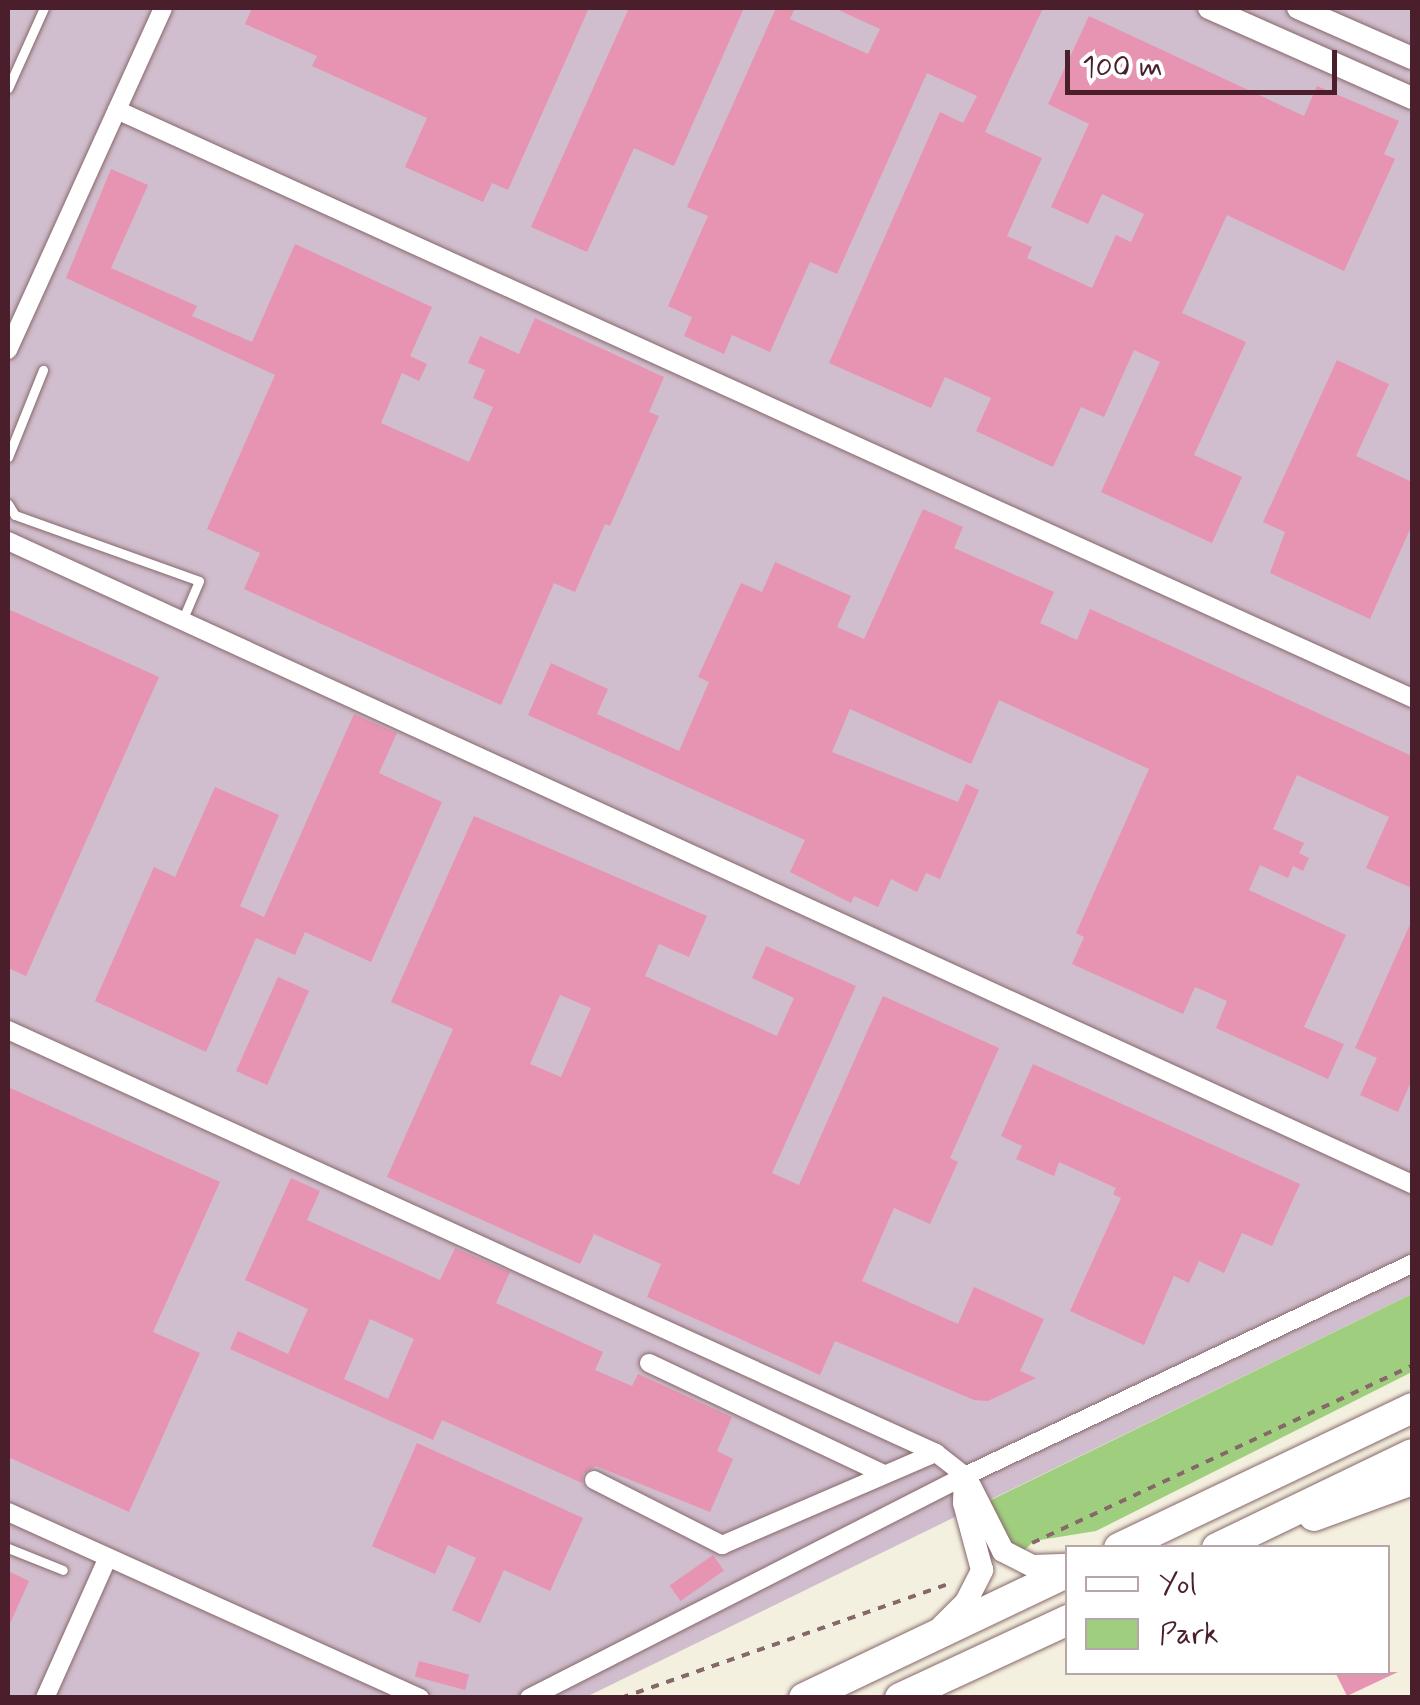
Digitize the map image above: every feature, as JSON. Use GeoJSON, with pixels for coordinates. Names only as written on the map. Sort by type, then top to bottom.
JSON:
{"type":"FeatureCollection","features":[{"type":"Feature","properties":{"kind":"highway"},"geometry":{"type":"LineString","coordinates":[[1125,1545],[1412,1408]]}},
{"type":"Feature","properties":{"kind":"highway"},"geometry":{"type":"LineString","coordinates":[[1230,1541],[1412,1454]]}},
{"type":"Feature","properties":{"kind":"highway"},"geometry":{"type":"LineString","coordinates":[[1230,1541],[1372,1500],[1412,1480]]}},
{"type":"Feature","properties":{"kind":"highway"},"geometry":{"type":"LineString","coordinates":[[804,1698],[1065,1571]]}},
{"type":"Feature","properties":{"kind":"highway"},"geometry":{"type":"LineString","coordinates":[[900,1698],[1065,1621]]}},
{"type":"Feature","properties":{"kind":"street"},"geometry":{"type":"LineString","coordinates":[[8,350],[163,8]]}},
{"type":"Feature","properties":{"kind":"street"},"geometry":{"type":"LineString","coordinates":[[1209,8],[1412,98]]}},
{"type":"Feature","properties":{"kind":"street"},"geometry":{"type":"LineString","coordinates":[[1298,8],[1412,58]]}},
{"type":"Feature","properties":{"kind":"street"},"geometry":{"type":"LineString","coordinates":[[116,110],[1412,698]]}},
{"type":"Feature","properties":{"kind":"street"},"geometry":{"type":"LineString","coordinates":[[8,542],[1412,1184]]}},
{"type":"Feature","properties":{"kind":"street"},"geometry":{"type":"LineString","coordinates":[[8,1030],[936,1453],[965,1476],[1003,1551],[1033,1566],[1065,1569]]}},
{"type":"Feature","properties":{"kind":"street"},"geometry":{"type":"LineString","coordinates":[[529,1698],[965,1476],[1412,1264]]}},
{"type":"Feature","properties":{"kind":"street"},"geometry":{"type":"LineString","coordinates":[[649,1363],[884,1474]]}},
{"type":"Feature","properties":{"kind":"street"},"geometry":{"type":"LineString","coordinates":[[594,1480],[722,1545],[936,1453]]}},
{"type":"Feature","properties":{"kind":"street"},"geometry":{"type":"LineString","coordinates":[[925,1642],[966,1602],[982,1570],[964,1503],[965,1476]]}},
{"type":"Feature","properties":{"kind":"street"},"geometry":{"type":"LineString","coordinates":[[8,1512],[420,1698]]}},
{"type":"Feature","properties":{"kind":"street"},"geometry":{"type":"LineString","coordinates":[[45,1698],[108,1557]]}},
{"type":"Feature","properties":{"kind":"lane"},"geometry":{"type":"LineString","coordinates":[[8,88],[44,8]]}},
{"type":"Feature","properties":{"kind":"lane"},"geometry":{"type":"LineString","coordinates":[[8,457],[42,370]]}},
{"type":"Feature","properties":{"kind":"lane"},"geometry":{"type":"LineString","coordinates":[[8,504],[16,515],[199,581],[182,621]]}},
{"type":"Feature","properties":{"kind":"lane"},"geometry":{"type":"LineString","coordinates":[[8,1548],[63,1570]]}},
{"type":"Feature","properties":{"kind":"shaded area"},"geometry":{"type":"Polygon","coordinates":[[[8,8],[1412,8],[1412,1294],[586,1697],[8,1698],[8,8]]]}},
{"type":"Feature","properties":{"kind":"green space"},"geometry":{"type":"Polygon","coordinates":[[[1412,1294],[1412,1372],[1096,1531],[1034,1541],[1017,1557],[989,1501],[1412,1294]]]}},
{"type":"Feature","properties":{"kind":"building"},"geometry":{"type":"Polygon","coordinates":[[[252,8],[589,8],[508,190],[492,183],[483,202],[405,167],[427,118],[312,66],[317,56],[245,24],[252,8]]]}},
{"type":"Feature","properties":{"kind":"building"},"geometry":{"type":"Polygon","coordinates":[[[629,8],[744,8],[674,166],[634,148],[587,252],[531,227],[629,8]]]}},
{"type":"Feature","properties":{"kind":"building"},"geometry":{"type":"Polygon","coordinates":[[[776,8],[795,8],[790,19],[868,54],[880,29],[834,8],[1043,8],[985,132],[1042,158],[1007,236],[1032,247],[1027,258],[1092,288],[1116,235],[1131,242],[1144,214],[1102,194],[1088,224],[1051,207],[1089,124],[1048,104],[1089,16],[1304,116],[1317,86],[1399,121],[1384,154],[1395,159],[1344,271],[1227,215],[1182,313],[1246,342],[1194,455],[1242,477],[1212,543],[1101,492],[1160,362],[1134,350],[1104,417],[1081,407],[1053,467],[976,431],[991,398],[945,377],[931,408],[829,363],[940,112],[963,123],[977,96],[927,73],[837,274],[810,262],[770,352],[732,335],[724,354],[684,336],[692,317],[668,306],[708,216],[687,207],[776,8]]]}},
{"type":"Feature","properties":{"kind":"building"},"geometry":{"type":"Polygon","coordinates":[[[111,169],[148,185],[111,268],[197,306],[192,316],[252,342],[295,244],[432,307],[410,356],[427,364],[419,381],[402,373],[381,423],[469,462],[493,407],[473,398],[485,370],[468,363],[480,336],[519,354],[535,318],[664,377],[649,412],[659,416],[610,526],[605,524],[575,592],[554,583],[501,705],[244,589],[260,553],[207,529],[275,375],[66,278],[111,169]]]}},
{"type":"Feature","properties":{"kind":"building"},"geometry":{"type":"Polygon","coordinates":[[[1337,360],[1389,384],[1356,456],[1412,482],[1412,525],[1370,619],[1270,573],[1285,532],[1263,522],[1337,360]]]}},
{"type":"Feature","properties":{"kind":"building"},"geometry":{"type":"Polygon","coordinates":[[[923,509],[963,527],[954,548],[1054,592],[1040,623],[1077,640],[1090,609],[1412,756],[1412,888],[1366,868],[1389,817],[1297,775],[1273,829],[1304,843],[1299,853],[1309,858],[1303,871],[1293,866],[1288,878],[1260,865],[1249,890],[1346,935],[1304,1027],[1344,1044],[1328,1079],[1216,1028],[1227,1001],[1195,987],[1183,1014],[1072,964],[1084,937],[1076,933],[1149,769],[999,700],[971,764],[850,709],[832,752],[958,802],[966,784],[979,790],[940,879],[926,873],[917,892],[891,879],[878,907],[854,896],[851,903],[790,872],[805,840],[528,715],[551,663],[608,689],[597,714],[679,751],[709,682],[698,677],[741,583],[762,592],[775,562],[851,596],[837,627],[864,639],[923,509]]]}},
{"type":"Feature","properties":{"kind":"building"},"geometry":{"type":"Polygon","coordinates":[[[8,609],[159,677],[26,976],[8,968],[8,609]]]}},
{"type":"Feature","properties":{"kind":"building"},"geometry":{"type":"Polygon","coordinates":[[[354,714],[397,733],[379,773],[442,802],[371,962],[305,932],[295,955],[256,938],[206,1052],[95,1001],[154,867],[175,877],[215,787],[279,815],[240,906],[264,917],[354,714]]]}},
{"type":"Feature","properties":{"kind":"building"},"geometry":{"type":"Polygon","coordinates":[[[474,816],[707,916],[689,957],[659,944],[645,976],[777,1036],[794,998],[752,978],[766,946],[856,986],[772,1173],[799,1185],[883,996],[999,1048],[950,1158],[958,1162],[930,1224],[894,1208],[862,1281],[958,1324],[974,1287],[1044,1319],[1020,1371],[1036,1378],[988,1401],[974,1400],[835,1341],[820,1375],[647,1297],[661,1264],[594,1234],[580,1264],[387,1177],[453,1029],[391,1002],[474,816]],[[560,995],[530,1064],[561,1077],[591,1008],[560,995]]]}},
{"type":"Feature","properties":{"kind":"building"},"geometry":{"type":"Polygon","coordinates":[[[1412,920],[1412,1079],[1398,1112],[1360,1095],[1377,1058],[1355,1048],[1412,920]]]}},
{"type":"Feature","properties":{"kind":"building"},"geometry":{"type":"Polygon","coordinates":[[[278,977],[309,991],[267,1085],[236,1071],[278,977]]]}},
{"type":"Feature","properties":{"kind":"building"},"geometry":{"type":"Polygon","coordinates":[[[1033,1064],[1300,1184],[1272,1246],[1242,1233],[1224,1273],[1199,1261],[1189,1283],[1174,1276],[1144,1345],[1070,1311],[1121,1198],[1113,1194],[1116,1188],[1059,1162],[1054,1176],[1016,1159],[1022,1146],[1001,1136],[1033,1064]]]}},
{"type":"Feature","properties":{"kind":"building"},"geometry":{"type":"Polygon","coordinates":[[[8,1087],[220,1182],[153,1332],[200,1353],[129,1512],[8,1457],[8,1087]]]}},
{"type":"Feature","properties":{"kind":"building"},"geometry":{"type":"Polygon","coordinates":[[[291,1178],[320,1191],[307,1220],[440,1280],[455,1248],[510,1272],[496,1303],[603,1352],[595,1370],[632,1386],[638,1374],[732,1417],[717,1451],[733,1459],[710,1512],[596,1466],[583,1474],[582,1483],[442,1420],[433,1440],[230,1349],[238,1331],[288,1354],[308,1309],[245,1280],[291,1178]],[[370,1319],[344,1379],[388,1399],[414,1339],[370,1319]]]}},
{"type":"Feature","properties":{"kind":"building"},"geometry":{"type":"Polygon","coordinates":[[[417,1443],[583,1518],[550,1591],[504,1570],[480,1623],[452,1610],[476,1558],[448,1545],[435,1574],[372,1546],[417,1443]]]}},
{"type":"Feature","properties":{"kind":"building"},"geometry":{"type":"Polygon","coordinates":[[[713,1555],[724,1571],[680,1601],[670,1585],[713,1555]]]}},
{"type":"Feature","properties":{"kind":"building"},"geometry":{"type":"Polygon","coordinates":[[[8,1571],[29,1581],[8,1628],[8,1571]]]}},
{"type":"Feature","properties":{"kind":"building"},"geometry":{"type":"Polygon","coordinates":[[[419,1661],[469,1674],[465,1690],[415,1676],[419,1661]]]}},
{"type":"Feature","properties":{"kind":"building"},"geometry":{"type":"Polygon","coordinates":[[[1398,1672],[1347,1696],[1336,1675],[1398,1672]]]}}]}
